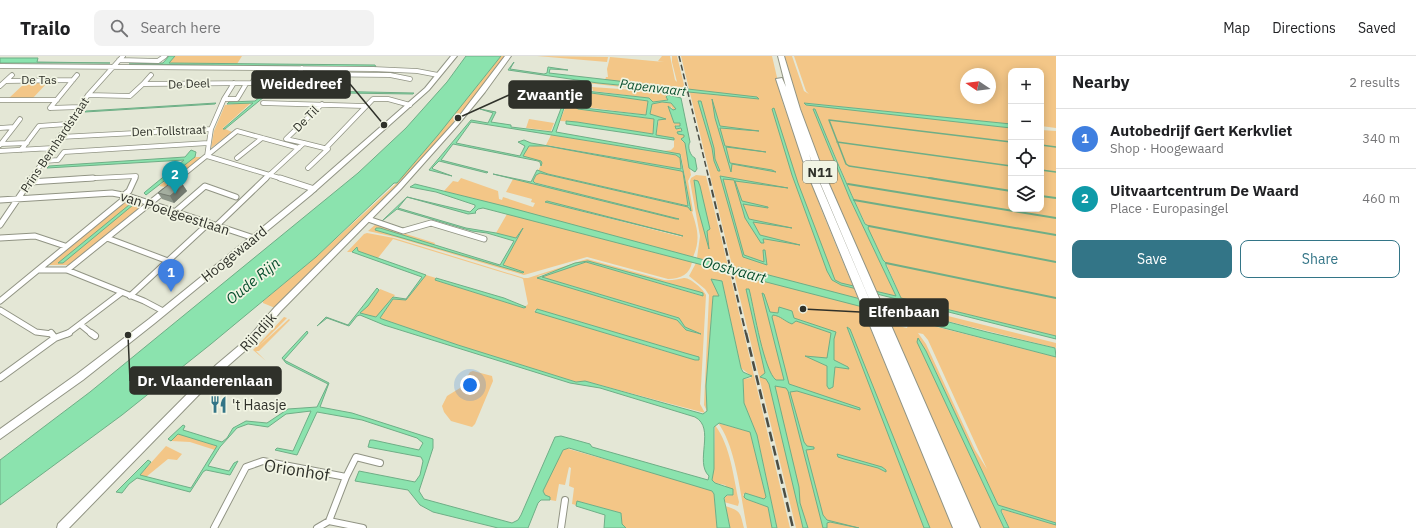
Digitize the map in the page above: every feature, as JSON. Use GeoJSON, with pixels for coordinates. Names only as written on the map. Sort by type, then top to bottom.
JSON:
{"type":"FeatureCollection","features":[{"type":"Feature","properties":{"kind":"highway","name":"N11"},"geometry":{"type":"LineString","coordinates":[[774,56],[785,97],[809,167],[856,282],[882,332],[973,528]]}},
{"type":"Feature","properties":{"kind":"highway","name":"N11"},"geometry":{"type":"LineString","coordinates":[[781,56],[796,109],[815,161],[867,284],[882,332],[960,528]]}},
{"type":"Feature","properties":{"kind":"main road","name":"Hoogewaard"},"geometry":{"type":"LineString","coordinates":[[0,435],[80,377],[314,189],[410,105],[454,56]]}},
{"type":"Feature","properties":{"kind":"main road","name":"Rijndijk"},"geometry":{"type":"LineString","coordinates":[[62,528],[219,368],[241,352],[259,333],[278,309],[368,219],[443,140],[508,56]]}},
{"type":"Feature","properties":{"kind":"street","name":"Prins Bernhardstraat"},"geometry":{"type":"LineString","coordinates":[[0,225],[88,95],[123,56]]}},
{"type":"Feature","properties":{"kind":"street"},"geometry":{"type":"LineString","coordinates":[[119,60],[158,60],[165,56]]}},
{"type":"Feature","properties":{"kind":"street"},"geometry":{"type":"LineString","coordinates":[[0,66],[372,69],[417,71],[438,75]]}},
{"type":"Feature","properties":{"kind":"street"},"geometry":{"type":"LineString","coordinates":[[302,68],[299,74],[390,75],[410,79]]}},
{"type":"Feature","properties":{"kind":"street"},"geometry":{"type":"LineString","coordinates":[[370,75],[372,69]]}},
{"type":"Feature","properties":{"kind":"street","name":"De Tas"},"geometry":{"type":"LineString","coordinates":[[0,86],[12,75]]}},
{"type":"Feature","properties":{"kind":"street","name":"De Tas"},"geometry":{"type":"LineString","coordinates":[[77,75],[50,108],[80,107]]}},
{"type":"Feature","properties":{"kind":"street","name":"De Deel"},"geometry":{"type":"LineString","coordinates":[[88,95],[130,96],[151,75]]}},
{"type":"Feature","properties":{"kind":"street","name":"De Deel"},"geometry":{"type":"LineString","coordinates":[[143,84],[246,84],[252,83],[255,78]]}},
{"type":"Feature","properties":{"kind":"street","name":"De Tas"},"geometry":{"type":"LineString","coordinates":[[6,81],[73,80]]}},
{"type":"Feature","properties":{"kind":"street","name":"De Deel"},"geometry":{"type":"LineString","coordinates":[[211,128],[224,99],[234,84]]}},
{"type":"Feature","properties":{"kind":"street","name":"De Deel"},"geometry":{"type":"LineString","coordinates":[[224,99],[237,99],[246,84]]}},
{"type":"Feature","properties":{"kind":"street","name":"De Til"},"geometry":{"type":"LineString","coordinates":[[263,103],[364,106],[373,99],[388,99],[410,105]]}},
{"type":"Feature","properties":{"kind":"street","name":"De Tas"},"geometry":{"type":"LineString","coordinates":[[0,100],[57,100]]}},
{"type":"Feature","properties":{"kind":"street","name":"De Til"},"geometry":{"type":"LineString","coordinates":[[304,143],[286,139],[322,104]]}},
{"type":"Feature","properties":{"kind":"street"},"geometry":{"type":"LineString","coordinates":[[325,149],[364,106]]}},
{"type":"Feature","properties":{"kind":"street"},"geometry":{"type":"LineString","coordinates":[[0,144],[20,119]]}},
{"type":"Feature","properties":{"kind":"street"},"geometry":{"type":"LineString","coordinates":[[21,150],[39,126],[68,124]]}},
{"type":"Feature","properties":{"kind":"street"},"geometry":{"type":"LineString","coordinates":[[0,128],[14,127]]}},
{"type":"Feature","properties":{"kind":"street","name":"Den Tollstraat"},"geometry":{"type":"LineString","coordinates":[[60,137],[211,128],[207,156],[314,189]]}},
{"type":"Feature","properties":{"kind":"street"},"geometry":{"type":"LineString","coordinates":[[67,270],[237,131],[299,148]]}},
{"type":"Feature","properties":{"kind":"street"},"geometry":{"type":"LineString","coordinates":[[237,158],[262,138]]}},
{"type":"Feature","properties":{"kind":"street"},"geometry":{"type":"LineString","coordinates":[[0,144],[27,142]]}},
{"type":"Feature","properties":{"kind":"street"},"geometry":{"type":"LineString","coordinates":[[44,161],[58,160],[64,152],[208,143]]}},
{"type":"Feature","properties":{"kind":"street"},"geometry":{"type":"LineString","coordinates":[[216,226],[304,143],[325,149]]}},
{"type":"Feature","properties":{"kind":"street"},"geometry":{"type":"LineString","coordinates":[[0,151],[53,148]]}},
{"type":"Feature","properties":{"kind":"street"},"geometry":{"type":"LineString","coordinates":[[308,168],[328,149],[325,149]]}},
{"type":"Feature","properties":{"kind":"street"},"geometry":{"type":"LineString","coordinates":[[0,301],[126,195],[136,176],[30,182]]}},
{"type":"Feature","properties":{"kind":"street"},"geometry":{"type":"LineString","coordinates":[[175,212],[204,186],[236,197]]}},
{"type":"Feature","properties":{"kind":"street","name":"van Poelgeestlaan"},"geometry":{"type":"LineString","coordinates":[[0,200],[112,193],[126,195],[254,238]]}},
{"type":"Feature","properties":{"kind":"street"},"geometry":{"type":"LineString","coordinates":[[368,219],[403,231],[431,223],[484,238]]}},
{"type":"Feature","properties":{"kind":"street"},"geometry":{"type":"LineString","coordinates":[[130,296],[209,223]]}},
{"type":"Feature","properties":{"kind":"street"},"geometry":{"type":"LineString","coordinates":[[0,238],[35,236],[65,246]]}},
{"type":"Feature","properties":{"kind":"street"},"geometry":{"type":"LineString","coordinates":[[107,238],[168,261]]}},
{"type":"Feature","properties":{"kind":"street"},"geometry":{"type":"LineString","coordinates":[[38,270],[67,270],[163,311]]}},
{"type":"Feature","properties":{"kind":"street"},"geometry":{"type":"LineString","coordinates":[[0,378],[55,338],[81,325],[121,293]]}},
{"type":"Feature","properties":{"kind":"street"},"geometry":{"type":"LineString","coordinates":[[0,310],[36,332],[51,333],[55,338]]}},
{"type":"Feature","properties":{"kind":"street"},"geometry":{"type":"LineString","coordinates":[[81,325],[95,336]]}},
{"type":"Feature","properties":{"kind":"street","name":"Orionhof"},"geometry":{"type":"LineString","coordinates":[[214,528],[246,467],[263,461],[346,477],[356,457],[380,463]]}},
{"type":"Feature","properties":{"kind":"street"},"geometry":{"type":"LineString","coordinates":[[317,528],[329,521],[346,477]]}},
{"type":"Feature","properties":{"kind":"street"},"geometry":{"type":"LineString","coordinates":[[561,528],[565,500]]}},
{"type":"Feature","properties":{"kind":"street"},"geometry":{"type":"LineString","coordinates":[[329,521],[363,528]]}},
{"type":"Feature","properties":{"kind":"shaded area"},"geometry":{"type":"Polygon","coordinates":[[[174,56],[242,56],[237,64],[169,63],[174,56]]]}},
{"type":"Feature","properties":{"kind":"shaded area"},"geometry":{"type":"Polygon","coordinates":[[[501,56],[507,56],[427,155],[275,308],[263,303],[263,301],[316,257],[399,181],[398,180],[417,160],[501,56]]]}},
{"type":"Feature","properties":{"kind":"shaded area"},"geometry":{"type":"Polygon","coordinates":[[[537,56],[608,57],[607,62],[537,56]]]}},
{"type":"Feature","properties":{"kind":"shaded area"},"geometry":{"type":"Polygon","coordinates":[[[662,56],[670,56],[675,80],[677,82],[672,56],[677,56],[685,89],[605,80],[606,77],[608,77],[607,69],[610,57],[664,62],[658,61],[662,56]]]}},
{"type":"Feature","properties":{"kind":"shaded area"},"geometry":{"type":"Polygon","coordinates":[[[681,56],[772,56],[783,103],[821,209],[953,528],[796,528],[681,56]]]}},
{"type":"Feature","properties":{"kind":"shaded area"},"geometry":{"type":"Polygon","coordinates":[[[784,56],[792,56],[804,91],[809,94],[806,91],[794,56],[1056,56],[1056,128],[1044,126],[1044,68],[1008,68],[1008,124],[804,104],[1008,128],[1008,212],[1044,212],[1044,130],[1056,131],[1056,336],[901,298],[886,263],[883,260],[854,200],[819,119],[813,109],[850,199],[896,296],[877,292],[872,286],[835,201],[802,115],[784,56]]]}},
{"type":"Feature","properties":{"kind":"shaded area"},"geometry":{"type":"Polygon","coordinates":[[[25,83],[47,83],[32,99],[8,99],[25,83]]]}},
{"type":"Feature","properties":{"kind":"shaded area"},"geometry":{"type":"Polygon","coordinates":[[[587,83],[679,92],[679,97],[666,96],[668,100],[653,102],[649,98],[593,91],[592,87],[675,93],[587,83]]]}},
{"type":"Feature","properties":{"kind":"shaded area"},"geometry":{"type":"Polygon","coordinates":[[[575,91],[648,101],[646,115],[578,106],[576,108],[654,119],[653,134],[577,122],[560,121],[565,108],[569,107],[567,104],[575,91]]]}},
{"type":"Feature","properties":{"kind":"shaded area"},"geometry":{"type":"Polygon","coordinates":[[[252,102],[223,128],[232,132],[211,148],[214,131],[225,105],[252,102]]]}},
{"type":"Feature","properties":{"kind":"shaded area"},"geometry":{"type":"Polygon","coordinates":[[[662,102],[674,105],[676,109],[673,110],[671,106],[670,113],[674,123],[680,123],[680,126],[676,125],[677,129],[681,128],[680,134],[683,134],[685,137],[682,141],[685,143],[691,175],[688,181],[692,212],[698,239],[693,257],[444,191],[453,181],[458,182],[461,178],[498,191],[499,199],[502,200],[503,197],[533,207],[535,203],[531,202],[532,199],[506,192],[513,179],[676,219],[533,182],[536,175],[540,173],[688,207],[691,211],[681,155],[663,151],[671,150],[674,147],[674,138],[656,135],[659,119],[650,115],[652,104],[662,102]],[[547,201],[545,202],[682,237],[547,201]]]}},
{"type":"Feature","properties":{"kind":"shaded area"},"geometry":{"type":"Polygon","coordinates":[[[529,119],[554,123],[551,131],[526,128],[529,119]]]}},
{"type":"Feature","properties":{"kind":"shaded area"},"geometry":{"type":"Polygon","coordinates":[[[551,135],[676,155],[680,158],[681,169],[546,145],[551,135]]]}},
{"type":"Feature","properties":{"kind":"shaded area"},"geometry":{"type":"Polygon","coordinates":[[[539,145],[680,170],[683,172],[688,206],[540,172],[538,171],[542,163],[523,156],[528,147],[539,145]]]}},
{"type":"Feature","properties":{"kind":"shaded area"},"geometry":{"type":"Polygon","coordinates":[[[195,157],[202,157],[165,187],[159,186],[195,157]]]}},
{"type":"Feature","properties":{"kind":"shaded area"},"geometry":{"type":"Polygon","coordinates":[[[696,175],[706,176],[728,266],[697,258],[700,236],[690,181],[691,178],[696,175]]]}},
{"type":"Feature","properties":{"kind":"shaded area"},"geometry":{"type":"Polygon","coordinates":[[[126,200],[143,205],[70,265],[50,265],[48,262],[126,200]]]}},
{"type":"Feature","properties":{"kind":"shaded area"},"geometry":{"type":"Polygon","coordinates":[[[507,214],[692,262],[691,266],[687,273],[681,277],[668,279],[587,257],[524,275],[395,237],[368,231],[376,224],[407,232],[406,234],[435,243],[434,245],[380,228],[375,230],[523,273],[524,272],[503,265],[523,228],[516,238],[496,233],[507,214]]]}},
{"type":"Feature","properties":{"kind":"shaded area"},"geometry":{"type":"Polygon","coordinates":[[[367,233],[394,238],[524,278],[587,259],[664,280],[687,278],[700,287],[706,295],[700,404],[705,413],[585,381],[576,382],[458,345],[380,318],[393,299],[406,300],[426,275],[436,278],[435,280],[524,308],[528,304],[523,279],[521,278],[393,239],[378,258],[358,251],[358,247],[352,252],[347,252],[364,234],[367,233]],[[588,261],[538,276],[677,320],[687,329],[701,334],[685,327],[679,318],[542,277],[586,262],[702,296],[703,293],[588,261]],[[537,309],[534,311],[647,346],[671,353],[688,354],[537,309]]]}},
{"type":"Feature","properties":{"kind":"shaded area"},"geometry":{"type":"Polygon","coordinates":[[[696,263],[729,270],[790,528],[777,528],[757,435],[744,403],[743,379],[751,378],[750,375],[741,368],[722,281],[711,279],[719,296],[713,296],[706,386],[707,411],[704,405],[709,295],[705,289],[689,276],[696,263]]]}},
{"type":"Feature","properties":{"kind":"shaded area"},"geometry":{"type":"Polygon","coordinates":[[[380,289],[395,295],[378,317],[360,314],[380,289]]]}},
{"type":"Feature","properties":{"kind":"shaded area"},"geometry":{"type":"Polygon","coordinates":[[[880,299],[1056,343],[1056,348],[882,305],[880,299]]]}},
{"type":"Feature","properties":{"kind":"shaded area"},"geometry":{"type":"Polygon","coordinates":[[[886,314],[1056,357],[1056,523],[998,505],[935,370],[917,339],[1004,528],[980,528],[890,324],[907,328],[908,325],[889,320],[886,314]],[[918,333],[926,344],[975,450],[987,469],[928,340],[923,334],[918,333]]]}},
{"type":"Feature","properties":{"kind":"shaded area"},"geometry":{"type":"Polygon","coordinates":[[[284,317],[287,318],[259,346],[289,319],[290,320],[259,351],[256,351],[266,361],[253,350],[284,317]]]}},
{"type":"Feature","properties":{"kind":"shaded area"},"geometry":{"type":"Polygon","coordinates":[[[473,371],[492,376],[493,381],[475,424],[472,427],[451,421],[444,412],[442,406],[447,396],[460,388],[470,372],[473,371]]]}},
{"type":"Feature","properties":{"kind":"shaded area"},"geometry":{"type":"Polygon","coordinates":[[[718,423],[750,432],[766,497],[764,499],[745,493],[743,495],[746,499],[768,507],[772,528],[747,528],[734,459],[724,433],[718,423]]]}},
{"type":"Feature","properties":{"kind":"shaded area"},"geometry":{"type":"Polygon","coordinates":[[[715,425],[725,443],[728,452],[739,502],[738,506],[724,502],[725,496],[733,495],[725,485],[715,483],[712,480],[715,425]]]}},
{"type":"Feature","properties":{"kind":"shaded area"},"geometry":{"type":"Polygon","coordinates":[[[178,434],[217,446],[215,450],[190,442],[171,441],[178,434]]]}},
{"type":"Feature","properties":{"kind":"shaded area"},"geometry":{"type":"Polygon","coordinates":[[[166,446],[182,454],[177,460],[168,459],[146,477],[140,475],[166,446]]]}},
{"type":"Feature","properties":{"kind":"shaded area"},"geometry":{"type":"Polygon","coordinates":[[[565,448],[696,485],[712,491],[714,494],[717,528],[626,528],[622,524],[621,513],[577,501],[576,505],[572,504],[574,488],[569,486],[571,468],[569,467],[565,485],[559,484],[556,501],[550,500],[550,497],[545,495],[543,491],[559,456],[565,448]]]}},
{"type":"Feature","properties":{"kind":"shaded area"},"geometry":{"type":"Polygon","coordinates":[[[725,506],[734,509],[739,513],[744,528],[730,528],[725,506]]]}},
{"type":"Feature","properties":{"kind":"shaded area"},"geometry":{"type":"Polygon","coordinates":[[[1001,509],[1056,525],[1056,528],[1009,528],[1001,509]]]}},
{"type":"Feature","properties":{"kind":"water"},"geometry":{"type":"Polygon","coordinates":[[[169,56],[175,56],[169,63],[375,65],[376,67],[129,64],[163,63],[169,56]]]}},
{"type":"Feature","properties":{"kind":"water","name":"Oude Rijn"},"geometry":{"type":"Polygon","coordinates":[[[466,56],[501,56],[438,135],[397,183],[394,183],[316,257],[211,344],[122,415],[0,505],[0,460],[90,392],[358,173],[406,128],[447,82],[466,56]]]}},
{"type":"Feature","properties":{"kind":"water"},"geometry":{"type":"Polygon","coordinates":[[[0,58],[38,58],[37,62],[110,63],[0,63],[0,58]]]}},
{"type":"Feature","properties":{"kind":"water","name":"Papenvaart"},"geometry":{"type":"Polygon","coordinates":[[[514,62],[510,69],[544,74],[547,73],[548,67],[568,70],[550,69],[549,73],[757,97],[759,99],[598,83],[508,70],[514,62]]]}},
{"type":"Feature","properties":{"kind":"water"},"geometry":{"type":"Polygon","coordinates":[[[280,74],[283,75],[272,89],[273,90],[414,93],[270,92],[225,129],[223,129],[253,103],[227,104],[229,102],[255,101],[273,86],[280,74]]]}},
{"type":"Feature","properties":{"kind":"water"},"geometry":{"type":"Polygon","coordinates":[[[574,87],[577,88],[577,90],[649,98],[653,102],[668,100],[666,97],[668,95],[681,98],[690,142],[690,151],[695,158],[697,169],[695,172],[689,168],[685,143],[681,139],[684,135],[678,134],[677,132],[682,131],[681,128],[676,129],[675,126],[680,126],[680,123],[674,123],[668,106],[673,110],[676,109],[671,103],[662,102],[652,104],[650,114],[666,119],[658,120],[656,135],[674,138],[674,140],[566,124],[566,121],[577,122],[653,134],[654,119],[578,109],[575,107],[646,115],[648,101],[577,91],[567,104],[570,107],[564,108],[556,132],[680,154],[691,211],[688,207],[540,173],[536,175],[533,181],[535,183],[679,219],[676,219],[493,174],[531,182],[537,170],[548,174],[688,206],[683,172],[681,171],[547,146],[529,146],[523,156],[541,161],[541,166],[540,162],[538,161],[453,144],[441,160],[488,172],[439,161],[432,168],[452,176],[429,170],[471,120],[488,123],[493,113],[480,109],[496,112],[491,122],[511,125],[511,127],[552,132],[565,98],[528,92],[568,97],[574,87]],[[471,122],[456,143],[520,156],[525,146],[518,142],[524,140],[531,143],[681,169],[680,158],[676,155],[471,122]]]}},
{"type":"Feature","properties":{"kind":"water"},"geometry":{"type":"Polygon","coordinates":[[[712,99],[720,126],[759,131],[720,128],[725,146],[766,152],[726,147],[730,163],[776,172],[732,164],[731,172],[715,118],[712,99]]]}},
{"type":"Feature","properties":{"kind":"water"},"geometry":{"type":"Polygon","coordinates":[[[698,101],[701,101],[714,148],[715,159],[720,171],[718,171],[714,161],[712,148],[698,101]]]}},
{"type":"Feature","properties":{"kind":"water"},"geometry":{"type":"Polygon","coordinates":[[[216,103],[215,104],[85,112],[86,111],[216,103]]]}},
{"type":"Feature","properties":{"kind":"water"},"geometry":{"type":"Polygon","coordinates":[[[804,103],[1008,124],[1008,128],[806,105],[804,103]]]}},
{"type":"Feature","properties":{"kind":"water"},"geometry":{"type":"Polygon","coordinates":[[[774,108],[798,183],[835,280],[841,283],[896,296],[850,199],[813,109],[815,109],[865,224],[869,226],[868,228],[883,260],[886,263],[901,298],[1056,336],[1056,339],[841,285],[832,280],[827,271],[792,175],[772,109],[774,108]]]}},
{"type":"Feature","properties":{"kind":"water"},"geometry":{"type":"Polygon","coordinates":[[[191,150],[196,152],[195,157],[146,195],[144,193],[145,192],[184,160],[47,168],[49,166],[185,157],[191,150]]]}},
{"type":"Feature","properties":{"kind":"water"},"geometry":{"type":"Polygon","coordinates":[[[720,176],[788,188],[735,181],[742,201],[768,207],[743,204],[749,219],[792,228],[753,222],[760,235],[800,245],[765,239],[763,239],[764,243],[761,243],[745,218],[734,180],[723,179],[744,255],[764,262],[763,250],[765,250],[767,265],[743,257],[720,176]]]}},
{"type":"Feature","properties":{"kind":"water"},"geometry":{"type":"Polygon","coordinates":[[[694,180],[698,181],[700,186],[710,229],[707,231],[709,249],[698,209],[694,180]]]}},
{"type":"Feature","properties":{"kind":"water","name":"Oostvaart"},"geometry":{"type":"Polygon","coordinates":[[[415,184],[504,206],[734,268],[738,269],[738,267],[987,332],[1055,348],[1056,357],[739,275],[725,269],[718,269],[483,208],[478,209],[475,212],[476,213],[468,214],[407,197],[470,212],[475,207],[475,205],[436,192],[410,187],[415,184]]]}},
{"type":"Feature","properties":{"kind":"water"},"geometry":{"type":"Polygon","coordinates":[[[407,197],[398,208],[466,228],[516,238],[523,228],[503,265],[524,272],[523,273],[375,230],[376,228],[380,228],[500,265],[514,241],[487,233],[472,231],[397,209],[382,221],[407,197]]]}},
{"type":"Feature","properties":{"kind":"water"},"geometry":{"type":"Polygon","coordinates":[[[547,201],[679,235],[683,236],[545,202],[547,201]]]}},
{"type":"Feature","properties":{"kind":"water"},"geometry":{"type":"Polygon","coordinates":[[[129,205],[133,205],[63,263],[58,263],[129,205]]]}},
{"type":"Feature","properties":{"kind":"water"},"geometry":{"type":"Polygon","coordinates":[[[357,247],[358,251],[426,275],[406,300],[393,299],[380,318],[382,319],[458,345],[576,382],[585,381],[703,414],[707,411],[706,386],[713,296],[719,296],[711,279],[722,281],[741,368],[743,372],[752,376],[743,379],[744,403],[757,435],[777,528],[772,528],[768,507],[744,497],[745,493],[764,499],[766,497],[750,432],[719,423],[714,427],[714,469],[712,480],[715,483],[733,489],[733,495],[727,495],[724,498],[730,528],[717,528],[714,494],[712,491],[569,448],[563,450],[543,491],[545,495],[550,497],[550,500],[541,500],[538,503],[528,528],[498,528],[433,512],[420,505],[408,490],[355,481],[359,471],[415,482],[420,475],[423,461],[421,457],[368,447],[370,440],[373,440],[419,450],[423,443],[417,438],[362,420],[317,412],[297,455],[275,450],[277,448],[293,451],[311,411],[286,414],[268,427],[248,424],[237,428],[220,447],[208,466],[229,471],[234,463],[238,461],[230,475],[206,470],[203,472],[190,492],[137,478],[129,484],[122,493],[116,492],[148,460],[151,462],[140,475],[191,488],[217,446],[178,434],[171,441],[168,439],[183,425],[185,426],[183,430],[222,442],[227,438],[233,428],[246,421],[267,423],[288,409],[317,407],[328,384],[286,363],[282,358],[307,331],[308,333],[284,360],[329,383],[320,407],[352,413],[433,439],[433,448],[419,491],[424,499],[512,523],[518,520],[521,515],[555,437],[561,436],[590,444],[592,447],[708,480],[709,476],[705,470],[703,462],[705,437],[704,429],[701,422],[695,417],[600,388],[570,383],[384,325],[360,315],[357,316],[349,326],[327,318],[317,326],[326,317],[348,325],[377,288],[379,290],[368,306],[360,313],[376,317],[393,297],[406,299],[422,277],[352,252],[357,247]]]}},
{"type":"Feature","properties":{"kind":"water"},"geometry":{"type":"Polygon","coordinates":[[[588,261],[700,292],[703,293],[703,296],[586,262],[542,277],[679,318],[685,327],[701,334],[686,330],[677,320],[537,278],[575,263],[588,261]]]}},
{"type":"Feature","properties":{"kind":"water"},"geometry":{"type":"Polygon","coordinates":[[[436,278],[504,298],[526,307],[524,308],[438,281],[435,280],[436,278]]]}},
{"type":"Feature","properties":{"kind":"water"},"geometry":{"type":"Polygon","coordinates":[[[746,289],[749,289],[767,365],[776,380],[784,380],[762,293],[764,294],[770,312],[778,313],[779,307],[792,311],[794,318],[836,332],[834,339],[834,360],[848,367],[849,369],[835,367],[833,387],[829,389],[827,386],[827,366],[805,356],[827,358],[831,333],[796,321],[792,324],[780,317],[773,315],[772,317],[789,384],[860,408],[860,410],[797,391],[790,392],[804,442],[807,446],[814,447],[814,449],[806,450],[823,515],[827,520],[859,528],[830,522],[827,523],[827,528],[823,528],[788,391],[786,388],[775,386],[799,487],[800,503],[808,528],[803,528],[769,384],[766,379],[760,377],[765,373],[746,289]]]}},
{"type":"Feature","properties":{"kind":"water"},"geometry":{"type":"Polygon","coordinates":[[[537,309],[699,357],[699,360],[535,312],[537,309]]]}},
{"type":"Feature","properties":{"kind":"water"},"geometry":{"type":"Polygon","coordinates":[[[847,327],[850,329],[930,528],[924,528],[847,327]]]}},
{"type":"Feature","properties":{"kind":"water"},"geometry":{"type":"Polygon","coordinates":[[[918,338],[926,351],[998,505],[1056,523],[1056,525],[1002,509],[1001,511],[1009,528],[1004,528],[917,342],[918,338]]]}},
{"type":"Feature","properties":{"kind":"water"},"geometry":{"type":"Polygon","coordinates":[[[837,454],[882,467],[886,470],[886,472],[878,468],[838,457],[837,454]]]}},
{"type":"Feature","properties":{"kind":"water"},"geometry":{"type":"Polygon","coordinates":[[[577,501],[621,513],[622,524],[626,528],[604,528],[605,515],[576,506],[577,501]]]}},
{"type":"Feature","properties":{"kind":"building"},"geometry":{"type":"Polygon","coordinates":[[[174,180],[183,185],[170,196],[158,193],[174,180]]]}},
{"type":"Feature","properties":{"kind":"waterway"},"geometry":{"type":"LineString","coordinates":[[838,142],[829,120],[1008,142]]}},
{"type":"Feature","properties":{"kind":"waterway"},"geometry":{"type":"LineString","coordinates":[[838,142],[1008,166]]}},
{"type":"Feature","properties":{"kind":"waterway"},"geometry":{"type":"LineString","coordinates":[[838,142],[846,164],[849,166],[936,179]]}},
{"type":"Feature","properties":{"kind":"waterway"},"geometry":{"type":"LineString","coordinates":[[1044,145],[1056,147]]}},
{"type":"Feature","properties":{"kind":"waterway"},"geometry":{"type":"LineString","coordinates":[[1044,170],[1056,172]]}},
{"type":"Feature","properties":{"kind":"waterway"},"geometry":{"type":"LineString","coordinates":[[929,178],[1008,191]]}},
{"type":"Feature","properties":{"kind":"waterway"},"geometry":{"type":"LineString","coordinates":[[848,184],[1056,218]]}},
{"type":"Feature","properties":{"kind":"waterway"},"geometry":{"type":"LineString","coordinates":[[1044,196],[1056,198]]}},
{"type":"Feature","properties":{"kind":"waterway"},"geometry":{"type":"LineString","coordinates":[[854,200],[1056,235]]}},
{"type":"Feature","properties":{"kind":"waterway"},"geometry":{"type":"LineString","coordinates":[[869,226],[1056,262]]}},
{"type":"Feature","properties":{"kind":"waterway"},"geometry":{"type":"LineString","coordinates":[[886,263],[1056,298]]}},
{"type":"Feature","properties":{"kind":"railway"},"geometry":{"type":"LineString","coordinates":[[679,56],[709,179]]}},
{"type":"Feature","properties":{"kind":"railway"},"geometry":{"type":"LineString","coordinates":[[709,178],[746,334]]}},
{"type":"Feature","properties":{"kind":"railway"},"geometry":{"type":"LineString","coordinates":[[746,333],[793,528]]}},
{"type":"Feature","properties":{"kind":"place","name":"Zwaantje"},"geometry":{"type":"Point","coordinates":[458,118]}},
{"type":"Feature","properties":{"kind":"place","name":"Weidedreef"},"geometry":{"type":"Point","coordinates":[384,125]}},
{"type":"Feature","properties":{"kind":"place","name":"Uitvaartcentrum De Waard"},"geometry":{"type":"Point","coordinates":[175,194]}},
{"type":"Feature","properties":{"kind":"place","name":"Autobedrijf Gert Kerkvliet"},"geometry":{"type":"Point","coordinates":[171,292]}},
{"type":"Feature","properties":{"kind":"place","name":"Elfenbaan"},"geometry":{"type":"Point","coordinates":[803,309]}},
{"type":"Feature","properties":{"kind":"place","name":"Dr. Vlaanderenlaan"},"geometry":{"type":"Point","coordinates":[128,335]}},
{"type":"Feature","properties":{"kind":"place","name":"'t Haasje"},"geometry":{"type":"Point","coordinates":[219,405]}}]}
